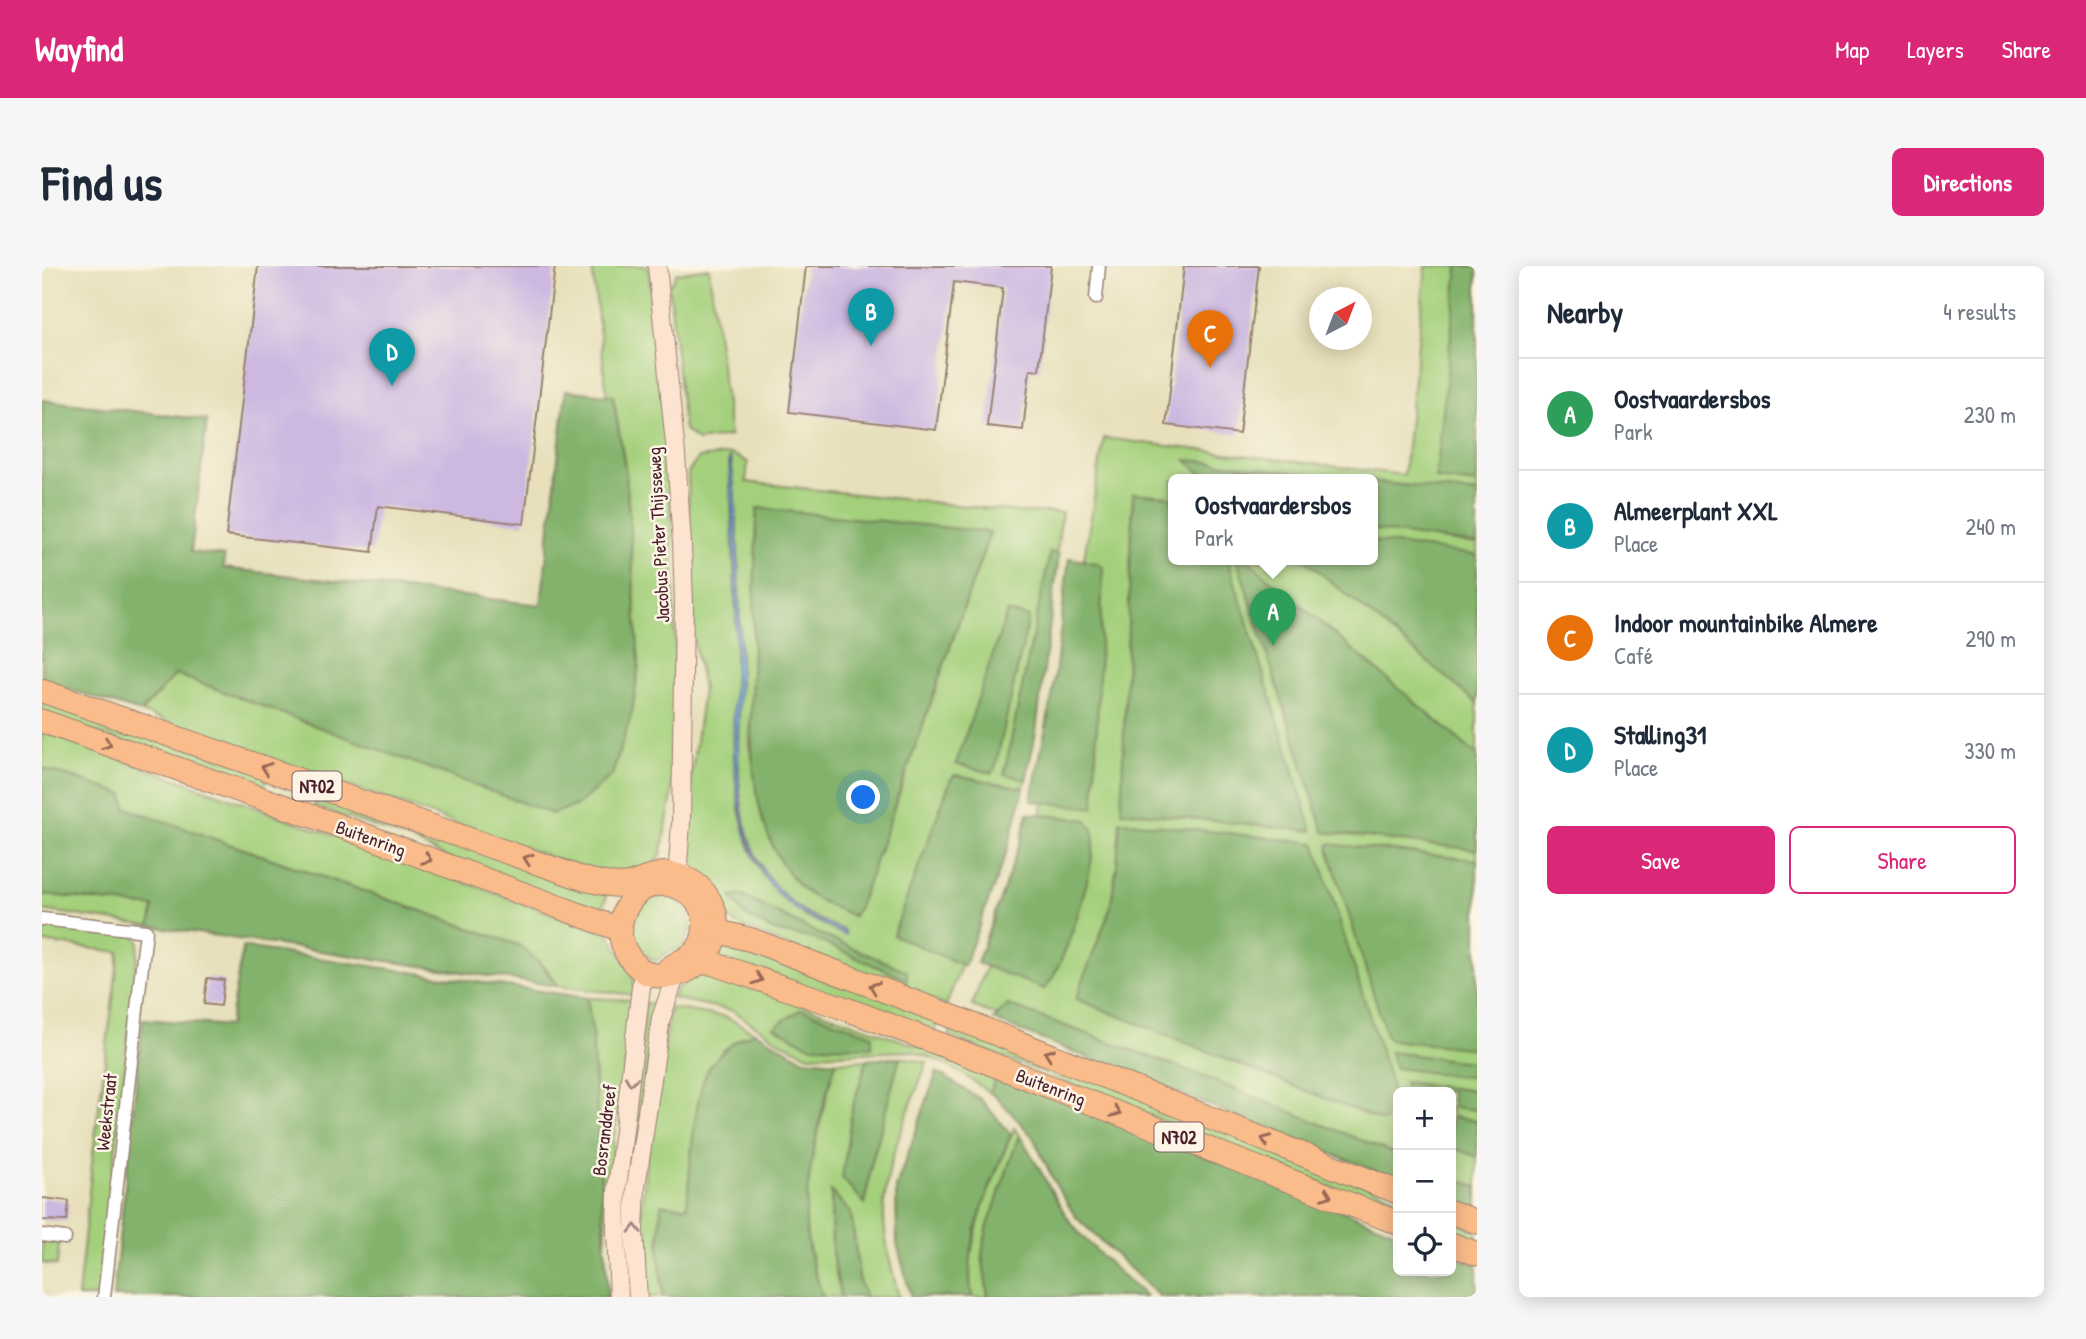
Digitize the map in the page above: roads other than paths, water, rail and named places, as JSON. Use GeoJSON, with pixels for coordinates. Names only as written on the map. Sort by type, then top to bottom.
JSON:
{"type":"FeatureCollection","features":[{"type":"Feature","properties":{"kind":"highway","name":"Buitenring"},"geometry":{"type":"LineString","coordinates":[[42,691],[621,893],[634,889]]}},
{"type":"Feature","properties":{"kind":"highway","name":"Buitenring"},"geometry":{"type":"LineString","coordinates":[[42,721],[328,822],[621,930]]}},
{"type":"Feature","properties":{"kind":"highway"},"geometry":{"type":"LineString","coordinates":[[648,876],[660,879],[685,878],[698,886],[708,897],[712,923],[709,951],[690,970],[662,974],[626,953],[621,930],[624,911],[634,889],[648,876]]}},
{"type":"Feature","properties":{"kind":"highway","name":"N702"},"geometry":{"type":"LineString","coordinates":[[660,879],[689,892],[712,923]]}},
{"type":"Feature","properties":{"kind":"highway","name":"Buitenring"},"geometry":{"type":"LineString","coordinates":[[712,923],[1393,1190]]}},
{"type":"Feature","properties":{"kind":"highway"},"geometry":{"type":"LineString","coordinates":[[662,974],[697,951],[704,933],[712,923]]}},
{"type":"Feature","properties":{"kind":"highway","name":"Buitenring"},"geometry":{"type":"LineString","coordinates":[[700,962],[720,966],[878,1021],[1393,1221]]}},
{"type":"Feature","properties":{"kind":"highway"},"geometry":{"type":"LineString","coordinates":[[1454,1213],[1477,1222]]}},
{"type":"Feature","properties":{"kind":"highway"},"geometry":{"type":"LineString","coordinates":[[1456,1246],[1477,1254]]}},
{"type":"Feature","properties":{"kind":"street","name":"Jacobus Pieter Thijsseweg"},"geometry":{"type":"LineString","coordinates":[[657,266],[676,454],[682,556],[684,604],[678,863],[685,878]]}},
{"type":"Feature","properties":{"kind":"street"},"geometry":{"type":"LineString","coordinates":[[1096,298],[1100,266]]}},
{"type":"Feature","properties":{"kind":"street","name":"Jacobus Pieter Thijsseweg"},"geometry":{"type":"LineString","coordinates":[[660,879],[680,804]]}},
{"type":"Feature","properties":{"kind":"street","name":"Weekstraat"},"geometry":{"type":"LineString","coordinates":[[42,919],[146,931],[104,1297]]}},
{"type":"Feature","properties":{"kind":"street","name":"Bosranddreef"},"geometry":{"type":"LineString","coordinates":[[638,1297],[634,1231],[636,1187],[661,1018],[659,1001],[662,974]]}},
{"type":"Feature","properties":{"kind":"street","name":"Bosranddreef"},"geometry":{"type":"LineString","coordinates":[[619,1297],[617,1189],[662,974]]}},
{"type":"Feature","properties":{"kind":"street"},"geometry":{"type":"LineString","coordinates":[[42,1235],[65,1238]]}},
{"type":"Feature","properties":{"kind":"water"},"geometry":{"type":"Polygon","coordinates":[[[731,458],[739,584],[738,766],[744,821],[751,846],[770,880],[798,907],[845,931],[845,935],[800,912],[772,887],[750,849],[741,818],[734,751],[736,599],[731,458]]]}},
{"type":"Feature","properties":{"kind":"place","name":"Almeerplant XXL"},"geometry":{"type":"Point","coordinates":[871,346]}},
{"type":"Feature","properties":{"kind":"place","name":"Indoor mountainbike Almere"},"geometry":{"type":"Point","coordinates":[1210,368]}},
{"type":"Feature","properties":{"kind":"place","name":"Stalling31"},"geometry":{"type":"Point","coordinates":[392,386]}},
{"type":"Feature","properties":{"kind":"place","name":"Oostvaardersbos"},"geometry":{"type":"Point","coordinates":[1273,646]}}]}
